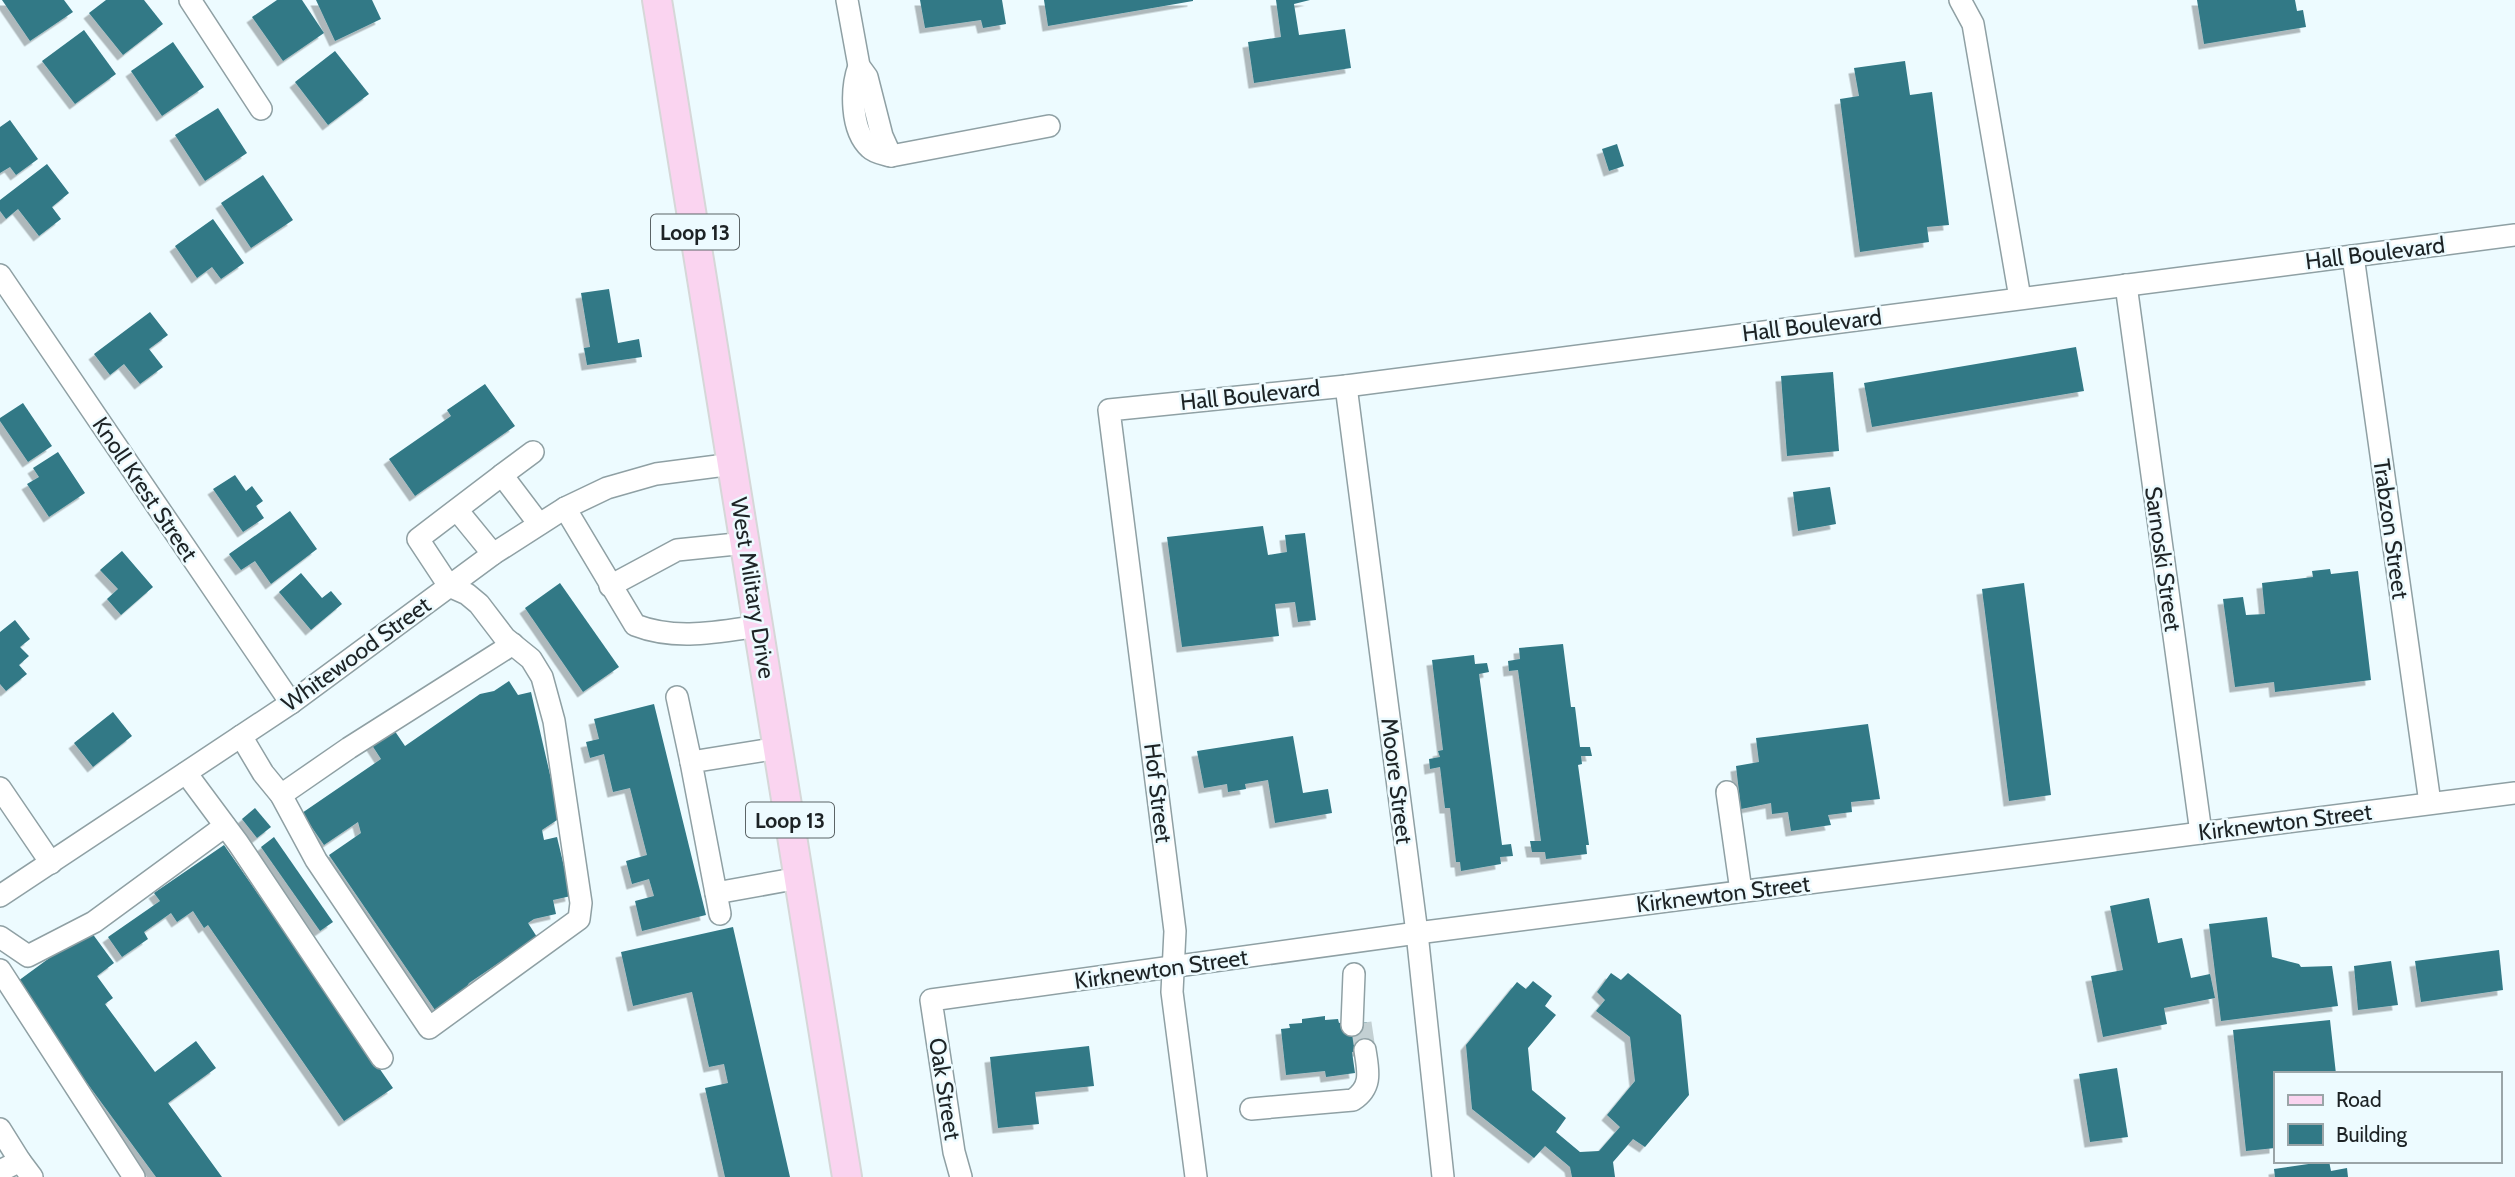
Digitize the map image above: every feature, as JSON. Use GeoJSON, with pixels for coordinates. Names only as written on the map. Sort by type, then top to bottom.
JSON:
{"type":"FeatureCollection","features":[{"type":"Feature","properties":{"kind":"main road","name":"West Military Drive"},"geometry":{"type":"LineString","coordinates":[[657,0],[847,1177]]}},
{"type":"Feature","properties":{"kind":"street"},"geometry":{"type":"LineString","coordinates":[[190,0],[261,109]]}},
{"type":"Feature","properties":{"kind":"street"},"geometry":{"type":"LineString","coordinates":[[847,0],[859,66],[855,79],[859,133],[873,151],[891,156],[1049,126]]}},
{"type":"Feature","properties":{"kind":"street"},"geometry":{"type":"LineString","coordinates":[[1960,0],[1973,24],[2020,298]]}},
{"type":"Feature","properties":{"kind":"street","name":"Hall Boulevard"},"geometry":{"type":"LineString","coordinates":[[1109,410],[1346,386],[2515,235]]}},
{"type":"Feature","properties":{"kind":"street","name":"Trabzon Street"},"geometry":{"type":"LineString","coordinates":[[2353,256],[2430,803]]}},
{"type":"Feature","properties":{"kind":"street","name":"Knoll Krest Street"},"geometry":{"type":"LineString","coordinates":[[0,275],[291,703]]}},
{"type":"Feature","properties":{"kind":"street","name":"Sarnoski Street"},"geometry":{"type":"LineString","coordinates":[[2126,285],[2201,833]]}},
{"type":"Feature","properties":{"kind":"street","name":"Moore Street"},"geometry":{"type":"LineString","coordinates":[[1346,386],[1417,933],[1443,1177]]}},
{"type":"Feature","properties":{"kind":"street","name":"Hof Street"},"geometry":{"type":"LineString","coordinates":[[1109,410],[1175,931],[1172,992],[1196,1177]]}},
{"type":"Feature","properties":{"kind":"street"},"geometry":{"type":"LineString","coordinates":[[241,736],[263,773],[281,795],[316,860],[429,1028],[579,919],[582,903],[554,721],[542,677],[531,659],[505,638],[479,604],[467,594],[449,586],[418,539],[533,452]]}},
{"type":"Feature","properties":{"kind":"street","name":"Whitewood Street"},"geometry":{"type":"LineString","coordinates":[[0,897],[291,703],[493,554],[565,508],[607,488],[656,474],[733,464]]}},
{"type":"Feature","properties":{"kind":"street"},"geometry":{"type":"LineString","coordinates":[[502,475],[539,524]]}},
{"type":"Feature","properties":{"kind":"street"},"geometry":{"type":"LineString","coordinates":[[565,508],[635,625],[653,632],[693,635],[759,626]]}},
{"type":"Feature","properties":{"kind":"street"},"geometry":{"type":"LineString","coordinates":[[457,510],[493,554]]}},
{"type":"Feature","properties":{"kind":"street"},"geometry":{"type":"LineString","coordinates":[[610,586],[677,550],[746,543]]}},
{"type":"Feature","properties":{"kind":"street"},"geometry":{"type":"LineString","coordinates":[[281,795],[349,748],[513,644]]}},
{"type":"Feature","properties":{"kind":"street"},"geometry":{"type":"LineString","coordinates":[[677,697],[718,904],[800,878]]}},
{"type":"Feature","properties":{"kind":"street"},"geometry":{"type":"LineString","coordinates":[[691,762],[779,748]]}},
{"type":"Feature","properties":{"kind":"street"},"geometry":{"type":"LineString","coordinates":[[186,773],[225,826],[382,1058]]}},
{"type":"Feature","properties":{"kind":"street"},"geometry":{"type":"LineString","coordinates":[[0,788],[51,863]]}},
{"type":"Feature","properties":{"kind":"street"},"geometry":{"type":"LineString","coordinates":[[1727,792],[1741,891]]}},
{"type":"Feature","properties":{"kind":"street","name":"Kirknewton Street"},"geometry":{"type":"LineString","coordinates":[[931,1000],[1417,933],[2515,793]]}},
{"type":"Feature","properties":{"kind":"street"},"geometry":{"type":"LineString","coordinates":[[134,1177],[0,969],[3,939],[27,956],[94,922],[225,826]]}},
{"type":"Feature","properties":{"kind":"street"},"geometry":{"type":"LineString","coordinates":[[1354,974],[1356,1024]]}},
{"type":"Feature","properties":{"kind":"street","name":"Oak Street"},"geometry":{"type":"LineString","coordinates":[[931,1000],[954,1152],[961,1177]]}},
{"type":"Feature","properties":{"kind":"street"},"geometry":{"type":"LineString","coordinates":[[1251,1106],[1352,1089],[1358,1082],[1360,1050]]}},
{"type":"Feature","properties":{"kind":"street"},"geometry":{"type":"LineString","coordinates":[[0,1129],[26,1169],[0,1171]]}},
{"type":"Feature","properties":{"kind":"building"},"geometry":{"type":"Polygon","coordinates":[[[2,0],[64,0],[73,12],[30,41],[2,0]]]}},
{"type":"Feature","properties":{"kind":"building"},"geometry":{"type":"Polygon","coordinates":[[[106,0],[144,0],[163,24],[123,55],[89,13],[106,0]]]}},
{"type":"Feature","properties":{"kind":"building"},"geometry":{"type":"Polygon","coordinates":[[[277,0],[302,0],[324,33],[283,61],[252,17],[277,0]]]}},
{"type":"Feature","properties":{"kind":"building"},"geometry":{"type":"Polygon","coordinates":[[[316,0],[372,0],[381,19],[335,41],[316,0]]]}},
{"type":"Feature","properties":{"kind":"building"},"geometry":{"type":"Polygon","coordinates":[[[920,0],[1002,0],[1006,24],[983,28],[981,20],[925,28],[920,0]]]}},
{"type":"Feature","properties":{"kind":"building"},"geometry":{"type":"Polygon","coordinates":[[[1044,0],[1193,0],[1193,1],[1048,26],[1044,0]]]}},
{"type":"Feature","properties":{"kind":"building"},"geometry":{"type":"Polygon","coordinates":[[[1276,0],[1310,0],[1294,4],[1299,35],[1345,29],[1351,68],[1254,83],[1248,42],[1281,37],[1276,0]]]}},
{"type":"Feature","properties":{"kind":"building"},"geometry":{"type":"Polygon","coordinates":[[[2197,0],[2295,0],[2297,11],[2303,10],[2306,27],[2204,44],[2197,0]]]}},
{"type":"Feature","properties":{"kind":"building"},"geometry":{"type":"Polygon","coordinates":[[[84,30],[116,74],[75,104],[42,61],[84,30]]]}},
{"type":"Feature","properties":{"kind":"building"},"geometry":{"type":"Polygon","coordinates":[[[173,42],[204,87],[162,116],[131,71],[173,42]]]}},
{"type":"Feature","properties":{"kind":"building"},"geometry":{"type":"Polygon","coordinates":[[[335,51],[369,94],[328,125],[295,82],[335,51]]]}},
{"type":"Feature","properties":{"kind":"building"},"geometry":{"type":"Polygon","coordinates":[[[1905,61],[1910,95],[1932,92],[1949,225],[1927,227],[1929,242],[1860,252],[1840,99],[1859,96],[1854,68],[1905,61]]]}},
{"type":"Feature","properties":{"kind":"building"},"geometry":{"type":"Polygon","coordinates":[[[218,108],[247,153],[205,181],[175,135],[218,108]]]}},
{"type":"Feature","properties":{"kind":"building"},"geometry":{"type":"Polygon","coordinates":[[[10,120],[38,159],[16,175],[10,167],[0,173],[0,127],[10,120]]]}},
{"type":"Feature","properties":{"kind":"building"},"geometry":{"type":"Polygon","coordinates":[[[1617,144],[1624,166],[1609,171],[1602,149],[1617,144]]]}},
{"type":"Feature","properties":{"kind":"building"},"geometry":{"type":"Polygon","coordinates":[[[47,164],[69,193],[52,207],[61,219],[39,236],[18,209],[6,219],[0,211],[0,200],[47,164]]]}},
{"type":"Feature","properties":{"kind":"building"},"geometry":{"type":"Polygon","coordinates":[[[263,175],[293,220],[251,248],[221,203],[263,175]]]}},
{"type":"Feature","properties":{"kind":"building"},"geometry":{"type":"Polygon","coordinates":[[[213,219],[244,263],[221,279],[212,267],[197,278],[175,246],[213,219]]]}},
{"type":"Feature","properties":{"kind":"building"},"geometry":{"type":"Polygon","coordinates":[[[609,289],[618,343],[639,339],[642,357],[587,365],[584,348],[590,347],[581,293],[609,289]]]}},
{"type":"Feature","properties":{"kind":"building"},"geometry":{"type":"Polygon","coordinates":[[[150,312],[168,335],[149,349],[163,367],[140,384],[124,364],[110,375],[94,354],[150,312]]]}},
{"type":"Feature","properties":{"kind":"building"},"geometry":{"type":"Polygon","coordinates":[[[2076,347],[2084,391],[1872,427],[1864,383],[2076,347]]]}},
{"type":"Feature","properties":{"kind":"building"},"geometry":{"type":"Polygon","coordinates":[[[1833,372],[1839,451],[1787,456],[1781,376],[1833,372]]]}},
{"type":"Feature","properties":{"kind":"building"},"geometry":{"type":"Polygon","coordinates":[[[485,384],[515,426],[415,496],[389,459],[451,416],[447,410],[485,384]]]}},
{"type":"Feature","properties":{"kind":"building"},"geometry":{"type":"Polygon","coordinates":[[[23,403],[52,446],[28,462],[0,421],[0,418],[23,403]]]}},
{"type":"Feature","properties":{"kind":"building"},"geometry":{"type":"Polygon","coordinates":[[[58,452],[85,493],[49,517],[27,484],[39,477],[33,468],[58,452]]]}},
{"type":"Feature","properties":{"kind":"building"},"geometry":{"type":"Polygon","coordinates":[[[235,475],[246,491],[252,486],[263,501],[256,506],[264,518],[243,532],[213,489],[235,475]]]}},
{"type":"Feature","properties":{"kind":"building"},"geometry":{"type":"Polygon","coordinates":[[[1830,487],[1836,524],[1798,531],[1793,492],[1830,487]]]}},
{"type":"Feature","properties":{"kind":"building"},"geometry":{"type":"Polygon","coordinates":[[[290,511],[317,549],[271,584],[255,561],[241,570],[229,554],[290,511]]]}},
{"type":"Feature","properties":{"kind":"building"},"geometry":{"type":"Polygon","coordinates":[[[1263,526],[1268,555],[1287,552],[1285,535],[1305,533],[1316,620],[1298,622],[1295,602],[1275,604],[1279,636],[1182,647],[1167,537],[1263,526]]]}},
{"type":"Feature","properties":{"kind":"building"},"geometry":{"type":"Polygon","coordinates":[[[122,551],[153,587],[121,615],[107,599],[118,589],[100,570],[122,551]]]}},
{"type":"Feature","properties":{"kind":"building"},"geometry":{"type":"Polygon","coordinates":[[[2330,569],[2331,574],[2358,571],[2371,680],[2275,692],[2274,682],[2235,687],[2223,599],[2243,597],[2246,615],[2265,614],[2262,583],[2313,577],[2312,571],[2330,569]]]}},
{"type":"Feature","properties":{"kind":"building"},"geometry":{"type":"Polygon","coordinates":[[[301,573],[322,598],[331,591],[342,604],[311,630],[279,592],[301,573]]]}},
{"type":"Feature","properties":{"kind":"building"},"geometry":{"type":"Polygon","coordinates":[[[560,583],[619,667],[583,692],[525,608],[560,583]]]}},
{"type":"Feature","properties":{"kind":"building"},"geometry":{"type":"Polygon","coordinates":[[[2024,583],[2051,795],[2009,801],[1982,589],[2024,583]]]}},
{"type":"Feature","properties":{"kind":"building"},"geometry":{"type":"Polygon","coordinates":[[[15,620],[30,639],[20,647],[29,656],[19,665],[27,674],[6,691],[0,684],[0,632],[15,620]]]}},
{"type":"Feature","properties":{"kind":"building"},"geometry":{"type":"Polygon","coordinates":[[[1563,644],[1571,707],[1575,707],[1580,747],[1590,747],[1592,756],[1581,756],[1582,764],[1578,765],[1589,845],[1586,845],[1587,854],[1546,859],[1545,852],[1532,852],[1530,841],[1541,841],[1518,670],[1509,671],[1508,661],[1520,659],[1519,648],[1563,644]]]}},
{"type":"Feature","properties":{"kind":"building"},"geometry":{"type":"Polygon","coordinates":[[[1474,655],[1475,664],[1487,663],[1489,672],[1479,674],[1502,845],[1511,844],[1513,856],[1500,857],[1501,864],[1461,871],[1460,862],[1456,862],[1450,808],[1445,808],[1440,767],[1430,769],[1429,759],[1440,757],[1438,751],[1443,750],[1432,660],[1474,655]]]}},
{"type":"Feature","properties":{"kind":"building"},"geometry":{"type":"Polygon","coordinates":[[[509,681],[518,695],[531,692],[560,818],[542,830],[544,840],[557,837],[571,896],[553,900],[556,914],[528,923],[537,937],[469,983],[464,991],[435,1010],[329,855],[361,833],[358,822],[324,845],[302,813],[381,759],[368,739],[390,724],[405,746],[480,694],[494,691],[509,681]]]}},
{"type":"Feature","properties":{"kind":"building"},"geometry":{"type":"Polygon","coordinates":[[[654,704],[706,915],[642,931],[635,901],[654,896],[649,879],[632,884],[626,861],[647,855],[630,788],[613,792],[604,754],[590,758],[586,742],[599,739],[594,719],[654,704]]]}},
{"type":"Feature","properties":{"kind":"building"},"geometry":{"type":"Polygon","coordinates":[[[113,712],[132,736],[93,767],[74,743],[113,712]]]}},
{"type":"Feature","properties":{"kind":"building"},"geometry":{"type":"Polygon","coordinates":[[[1868,724],[1880,799],[1851,802],[1852,812],[1828,815],[1831,825],[1791,831],[1788,812],[1772,814],[1771,803],[1741,809],[1736,766],[1759,762],[1756,738],[1868,724]]]}},
{"type":"Feature","properties":{"kind":"building"},"geometry":{"type":"Polygon","coordinates":[[[1293,736],[1303,793],[1328,789],[1332,813],[1275,823],[1268,780],[1245,784],[1246,789],[1228,792],[1227,784],[1204,788],[1197,751],[1293,736]]]}},
{"type":"Feature","properties":{"kind":"building"},"geometry":{"type":"Polygon","coordinates":[[[255,808],[271,827],[257,838],[242,819],[255,808]]]}},
{"type":"Feature","properties":{"kind":"building"},"geometry":{"type":"Polygon","coordinates":[[[274,837],[333,922],[320,931],[261,847],[274,837]]]}},
{"type":"Feature","properties":{"kind":"building"},"geometry":{"type":"Polygon","coordinates":[[[224,845],[393,1088],[344,1121],[208,925],[204,928],[193,911],[177,922],[171,913],[144,932],[148,939],[122,957],[108,937],[160,901],[154,893],[224,845]]]}},
{"type":"Feature","properties":{"kind":"building"},"geometry":{"type":"Polygon","coordinates":[[[2149,898],[2158,943],[2182,938],[2191,978],[2210,974],[2215,998],[2164,1008],[2167,1024],[2103,1037],[2091,976],[2123,970],[2110,906],[2149,898]]]}},
{"type":"Feature","properties":{"kind":"building"},"geometry":{"type":"Polygon","coordinates":[[[2267,917],[2272,957],[2299,964],[2301,967],[2332,966],[2338,1006],[2221,1021],[2209,924],[2267,917]]]}},
{"type":"Feature","properties":{"kind":"building"},"geometry":{"type":"Polygon","coordinates":[[[733,927],[790,1177],[725,1177],[705,1088],[728,1083],[724,1064],[709,1067],[692,992],[633,1006],[621,952],[733,927]]]}},
{"type":"Feature","properties":{"kind":"building"},"geometry":{"type":"Polygon","coordinates":[[[89,929],[114,963],[97,976],[113,998],[105,1004],[155,1072],[196,1041],[216,1068],[168,1103],[222,1177],[156,1177],[35,1012],[18,981],[89,929]]]}},
{"type":"Feature","properties":{"kind":"building"},"geometry":{"type":"Polygon","coordinates":[[[2499,950],[2503,990],[2421,1002],[2415,961],[2499,950]]]}},
{"type":"Feature","properties":{"kind":"building"},"geometry":{"type":"Polygon","coordinates":[[[2391,961],[2398,1005],[2358,1010],[2354,966],[2391,961]]]}},
{"type":"Feature","properties":{"kind":"building"},"geometry":{"type":"Polygon","coordinates":[[[1611,973],[1621,980],[1628,973],[1681,1015],[1689,1095],[1645,1147],[1633,1139],[1613,1162],[1615,1177],[1572,1177],[1570,1167],[1545,1146],[1534,1158],[1472,1109],[1466,1045],[1517,982],[1526,989],[1533,981],[1552,996],[1545,1006],[1556,1015],[1528,1048],[1532,1090],[1566,1118],[1556,1132],[1580,1152],[1599,1151],[1620,1127],[1607,1115],[1635,1081],[1630,1037],[1596,1011],[1605,1000],[1597,992],[1611,973]]]}},
{"type":"Feature","properties":{"kind":"building"},"geometry":{"type":"Polygon","coordinates":[[[1325,1016],[1325,1020],[1338,1019],[1339,1023],[1349,1021],[1349,1025],[1367,1022],[1372,1049],[1352,1052],[1355,1073],[1326,1077],[1325,1071],[1286,1075],[1281,1029],[1290,1028],[1289,1024],[1302,1023],[1302,1019],[1325,1016]]]}},
{"type":"Feature","properties":{"kind":"building"},"geometry":{"type":"Polygon","coordinates":[[[2330,1020],[2336,1072],[2274,1072],[2274,1148],[2246,1151],[2233,1030],[2330,1020]]]}},
{"type":"Feature","properties":{"kind":"building"},"geometry":{"type":"Polygon","coordinates":[[[1089,1046],[1094,1086],[1035,1092],[1039,1124],[998,1128],[990,1057],[1089,1046]]]}},
{"type":"Feature","properties":{"kind":"building"},"geometry":{"type":"Polygon","coordinates":[[[2117,1068],[2128,1137],[2090,1142],[2079,1074],[2117,1068]]]}},
{"type":"Feature","properties":{"kind":"building"},"geometry":{"type":"Polygon","coordinates":[[[2329,1163],[2331,1171],[2347,1168],[2348,1177],[2275,1177],[2274,1169],[2329,1163]]]}},
{"type":"Feature","properties":{"kind":"tunnel"},"geometry":{"type":"LineString","coordinates":[[1361,1023],[1365,1050]]}}]}
